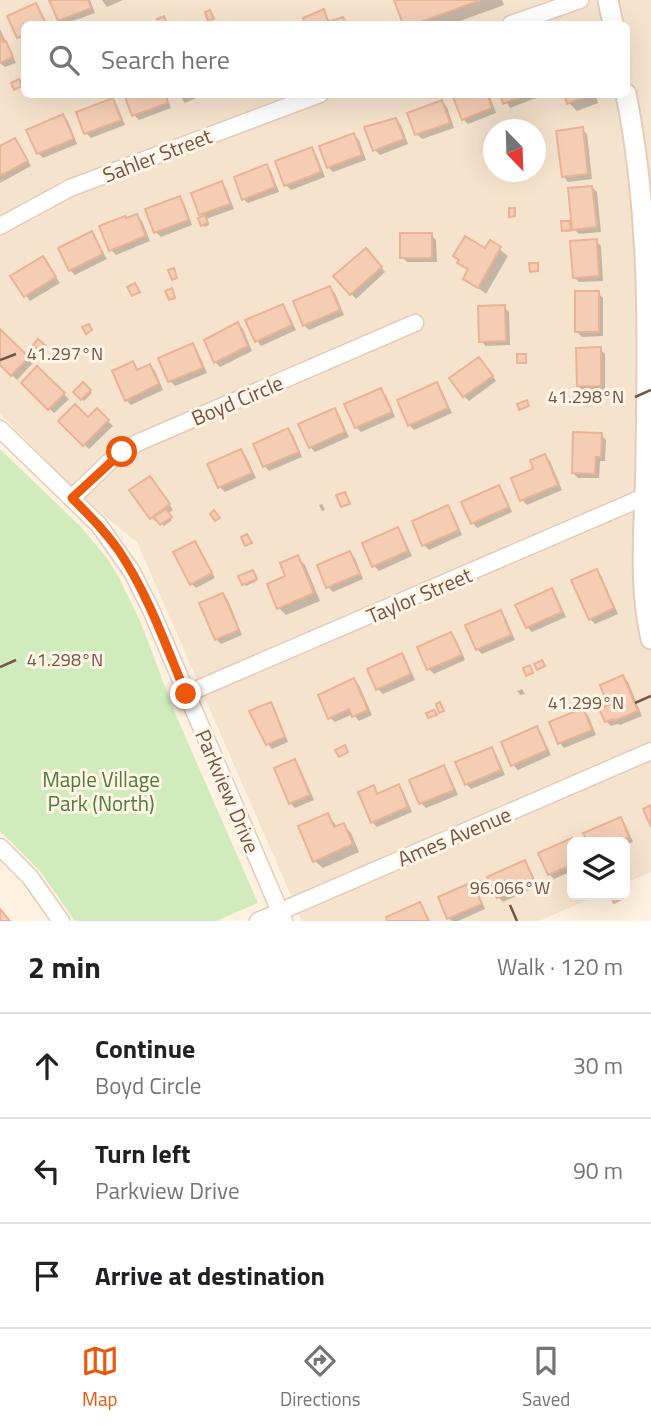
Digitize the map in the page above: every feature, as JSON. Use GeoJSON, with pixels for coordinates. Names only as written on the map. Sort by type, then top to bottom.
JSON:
{"type":"FeatureCollection","features":[{"type":"Feature","properties":{"kind":"street"},"geometry":{"type":"LineString","coordinates":[[520,21],[580,0]]}},
{"type":"Feature","properties":{"kind":"street"},"geometry":{"type":"LineString","coordinates":[[608,0],[612,21]]}},
{"type":"Feature","properties":{"kind":"street","name":"Sahler Street"},"geometry":{"type":"LineString","coordinates":[[0,226],[70,188],[309,98]]}},
{"type":"Feature","properties":{"kind":"street"},"geometry":{"type":"LineString","coordinates":[[627,98],[645,243],[648,340],[644,589],[651,639]]}},
{"type":"Feature","properties":{"kind":"street","name":"Boyd Circle"},"geometry":{"type":"LineString","coordinates":[[72,498],[109,462],[137,443],[415,323]]}},
{"type":"Feature","properties":{"kind":"street","name":"Parkview Drive"},"geometry":{"type":"LineString","coordinates":[[0,429],[99,525],[132,572],[151,610],[282,916]]}},
{"type":"Feature","properties":{"kind":"street","name":"Taylor Street"},"geometry":{"type":"LineString","coordinates":[[186,694],[647,496]]}},
{"type":"Feature","properties":{"kind":"street","name":"Ames Avenue"},"geometry":{"type":"LineString","coordinates":[[258,921],[282,916],[651,751]]}},
{"type":"Feature","properties":{"kind":"street"},"geometry":{"type":"LineString","coordinates":[[0,847],[30,877],[61,921]]}},
{"type":"Feature","properties":{"kind":"shaded area"},"geometry":{"type":"Polygon","coordinates":[[[0,0],[651,0],[651,872],[630,881],[630,837],[567,837],[567,900],[587,900],[539,921],[302,921],[137,542],[88,503],[0,414],[0,0]]]}},
{"type":"Feature","properties":{"kind":"green space","name":"Maple Village Park (North)"},"geometry":{"type":"Polygon","coordinates":[[[0,449],[80,526],[107,558],[119,578],[141,623],[175,713],[258,903],[216,921],[75,921],[40,871],[0,831],[0,449]]]}},
{"type":"Feature","properties":{"kind":"building"},"geometry":{"type":"Polygon","coordinates":[[[49,0],[88,0],[91,8],[58,21],[49,0]]]}},
{"type":"Feature","properties":{"kind":"building"},"geometry":{"type":"Polygon","coordinates":[[[394,0],[481,0],[423,21],[402,21],[394,0]]]}},
{"type":"Feature","properties":{"kind":"building"},"geometry":{"type":"Polygon","coordinates":[[[36,3],[45,21],[21,21],[21,36],[17,38],[7,16],[36,3]]]}},
{"type":"Feature","properties":{"kind":"building"},"geometry":{"type":"Polygon","coordinates":[[[324,9],[328,21],[304,21],[303,18],[324,9]]]}},
{"type":"Feature","properties":{"kind":"building"},"geometry":{"type":"Polygon","coordinates":[[[210,10],[214,19],[208,21],[205,12],[210,10]]]}},
{"type":"Feature","properties":{"kind":"building"},"geometry":{"type":"Polygon","coordinates":[[[0,34],[13,57],[0,63],[0,34]]]}},
{"type":"Feature","properties":{"kind":"building"},"geometry":{"type":"Polygon","coordinates":[[[19,79],[21,86],[14,90],[11,83],[19,79]]]}},
{"type":"Feature","properties":{"kind":"building"},"geometry":{"type":"Polygon","coordinates":[[[113,98],[121,120],[84,134],[76,112],[113,98]]]}},
{"type":"Feature","properties":{"kind":"building"},"geometry":{"type":"Polygon","coordinates":[[[125,98],[166,98],[168,103],[132,116],[125,98]]]}},
{"type":"Feature","properties":{"kind":"building"},"geometry":{"type":"Polygon","coordinates":[[[453,98],[488,98],[492,108],[462,120],[453,98]]]}},
{"type":"Feature","properties":{"kind":"building"},"geometry":{"type":"Polygon","coordinates":[[[501,98],[517,98],[503,104],[501,98]]]}},
{"type":"Feature","properties":{"kind":"building"},"geometry":{"type":"Polygon","coordinates":[[[565,98],[583,98],[567,104],[565,98]]]}},
{"type":"Feature","properties":{"kind":"building"},"geometry":{"type":"Polygon","coordinates":[[[442,100],[450,123],[415,135],[407,113],[442,100]]]}},
{"type":"Feature","properties":{"kind":"building"},"geometry":{"type":"Polygon","coordinates":[[[63,114],[74,139],[37,154],[26,130],[63,114]]]}},
{"type":"Feature","properties":{"kind":"building"},"geometry":{"type":"Polygon","coordinates":[[[396,118],[404,139],[373,151],[364,127],[396,118]]]}},
{"type":"Feature","properties":{"kind":"building"},"geometry":{"type":"Polygon","coordinates":[[[583,127],[588,174],[562,177],[556,131],[583,127]]]}},
{"type":"Feature","properties":{"kind":"building"},"geometry":{"type":"Polygon","coordinates":[[[354,133],[362,155],[327,168],[319,146],[354,133]]]}},
{"type":"Feature","properties":{"kind":"building"},"geometry":{"type":"Polygon","coordinates":[[[15,138],[28,161],[0,176],[0,146],[15,138]]]}},
{"type":"Feature","properties":{"kind":"building"},"geometry":{"type":"Polygon","coordinates":[[[312,147],[321,172],[284,186],[275,161],[312,147]]]}},
{"type":"Feature","properties":{"kind":"building"},"geometry":{"type":"Polygon","coordinates":[[[267,164],[275,187],[242,200],[234,177],[267,164]]]}},
{"type":"Feature","properties":{"kind":"building"},"geometry":{"type":"Polygon","coordinates":[[[222,181],[230,204],[199,215],[191,193],[222,181]]]}},
{"type":"Feature","properties":{"kind":"building"},"geometry":{"type":"Polygon","coordinates":[[[592,186],[597,227],[572,230],[568,188],[592,186]]]}},
{"type":"Feature","properties":{"kind":"building"},"geometry":{"type":"Polygon","coordinates":[[[180,196],[189,220],[154,233],[145,209],[180,196]]]}},
{"type":"Feature","properties":{"kind":"building"},"geometry":{"type":"Polygon","coordinates":[[[509,208],[515,208],[515,216],[509,217],[509,208]]]}},
{"type":"Feature","properties":{"kind":"building"},"geometry":{"type":"Polygon","coordinates":[[[137,214],[146,236],[109,251],[99,226],[137,214]]]}},
{"type":"Feature","properties":{"kind":"building"},"geometry":{"type":"Polygon","coordinates":[[[205,215],[208,223],[201,226],[198,218],[205,215]]]}},
{"type":"Feature","properties":{"kind":"building"},"geometry":{"type":"Polygon","coordinates":[[[561,221],[570,221],[571,230],[562,231],[561,221]]]}},
{"type":"Feature","properties":{"kind":"building"},"geometry":{"type":"Polygon","coordinates":[[[92,231],[103,254],[69,271],[58,248],[92,231]]]}},
{"type":"Feature","properties":{"kind":"building"},"geometry":{"type":"Polygon","coordinates":[[[400,233],[432,233],[432,258],[400,258],[400,233]]]}},
{"type":"Feature","properties":{"kind":"building"},"geometry":{"type":"Polygon","coordinates":[[[465,236],[485,248],[490,240],[501,247],[478,288],[463,279],[468,269],[457,263],[459,260],[453,256],[465,236]]]}},
{"type":"Feature","properties":{"kind":"building"},"geometry":{"type":"Polygon","coordinates":[[[597,239],[599,276],[573,278],[570,241],[597,239]]]}},
{"type":"Feature","properties":{"kind":"building"},"geometry":{"type":"Polygon","coordinates":[[[366,248],[382,267],[350,295],[333,276],[366,248]]]}},
{"type":"Feature","properties":{"kind":"building"},"geometry":{"type":"Polygon","coordinates":[[[43,256],[56,277],[24,297],[10,276],[43,256]]]}},
{"type":"Feature","properties":{"kind":"building"},"geometry":{"type":"Polygon","coordinates":[[[529,263],[538,263],[538,271],[530,272],[529,263]]]}},
{"type":"Feature","properties":{"kind":"building"},"geometry":{"type":"Polygon","coordinates":[[[174,268],[177,278],[172,280],[168,270],[174,268]]]}},
{"type":"Feature","properties":{"kind":"building"},"geometry":{"type":"Polygon","coordinates":[[[135,283],[140,292],[132,296],[127,287],[135,283]]]}},
{"type":"Feature","properties":{"kind":"building"},"geometry":{"type":"Polygon","coordinates":[[[330,286],[340,310],[303,326],[293,301],[330,286]]]}},
{"type":"Feature","properties":{"kind":"building"},"geometry":{"type":"Polygon","coordinates":[[[172,288],[175,298],[169,300],[165,291],[172,288]]]}},
{"type":"Feature","properties":{"kind":"building"},"geometry":{"type":"Polygon","coordinates":[[[575,291],[599,291],[599,332],[575,332],[575,291]]]}},
{"type":"Feature","properties":{"kind":"building"},"geometry":{"type":"Polygon","coordinates":[[[283,304],[292,325],[255,342],[245,320],[283,304]]]}},
{"type":"Feature","properties":{"kind":"building"},"geometry":{"type":"Polygon","coordinates":[[[505,305],[506,341],[479,342],[478,306],[505,305]]]}},
{"type":"Feature","properties":{"kind":"building"},"geometry":{"type":"Polygon","coordinates":[[[238,322],[248,346],[214,363],[204,340],[238,322]]]}},
{"type":"Feature","properties":{"kind":"building"},"geometry":{"type":"Polygon","coordinates":[[[89,324],[92,330],[86,334],[82,327],[89,324]]]}},
{"type":"Feature","properties":{"kind":"building"},"geometry":{"type":"Polygon","coordinates":[[[0,329],[29,357],[11,376],[0,365],[0,329]]]}},
{"type":"Feature","properties":{"kind":"building"},"geometry":{"type":"Polygon","coordinates":[[[38,339],[45,345],[39,351],[33,345],[38,339]]]}},
{"type":"Feature","properties":{"kind":"building"},"geometry":{"type":"Polygon","coordinates":[[[193,343],[203,368],[168,382],[158,358],[193,343]]]}},
{"type":"Feature","properties":{"kind":"building"},"geometry":{"type":"Polygon","coordinates":[[[601,347],[601,386],[577,386],[576,348],[601,347]]]}},
{"type":"Feature","properties":{"kind":"building"},"geometry":{"type":"Polygon","coordinates":[[[517,354],[526,354],[526,363],[517,363],[517,354]]]}},
{"type":"Feature","properties":{"kind":"building"},"geometry":{"type":"Polygon","coordinates":[[[479,357],[493,376],[463,397],[449,378],[479,357]]]}},
{"type":"Feature","properties":{"kind":"building"},"geometry":{"type":"Polygon","coordinates":[[[133,361],[137,370],[150,364],[159,384],[125,401],[112,371],[133,361]]]}},
{"type":"Feature","properties":{"kind":"building"},"geometry":{"type":"Polygon","coordinates":[[[37,366],[65,393],[48,410],[21,383],[37,366]]]}},
{"type":"Feature","properties":{"kind":"building"},"geometry":{"type":"Polygon","coordinates":[[[83,382],[91,390],[81,400],[73,392],[83,382]]]}},
{"type":"Feature","properties":{"kind":"building"},"geometry":{"type":"Polygon","coordinates":[[[437,382],[448,408],[408,426],[397,400],[437,382]]]}},
{"type":"Feature","properties":{"kind":"building"},"geometry":{"type":"Polygon","coordinates":[[[381,388],[392,412],[355,428],[344,404],[381,388]]]}},
{"type":"Feature","properties":{"kind":"building"},"geometry":{"type":"Polygon","coordinates":[[[527,400],[529,406],[519,410],[517,404],[527,400]]]}},
{"type":"Feature","properties":{"kind":"building"},"geometry":{"type":"Polygon","coordinates":[[[75,404],[88,417],[97,408],[109,420],[83,446],[58,421],[75,404]]]}},
{"type":"Feature","properties":{"kind":"building"},"geometry":{"type":"Polygon","coordinates":[[[335,408],[345,432],[309,448],[298,424],[335,408]]]}},
{"type":"Feature","properties":{"kind":"building"},"geometry":{"type":"Polygon","coordinates":[[[288,428],[299,452],[263,467],[253,444],[288,428]]]}},
{"type":"Feature","properties":{"kind":"building"},"geometry":{"type":"Polygon","coordinates":[[[573,432],[602,433],[601,457],[596,457],[595,474],[572,473],[573,432]]]}},
{"type":"Feature","properties":{"kind":"building"},"geometry":{"type":"Polygon","coordinates":[[[241,449],[252,473],[218,488],[207,464],[241,449]]]}},
{"type":"Feature","properties":{"kind":"building"},"geometry":{"type":"Polygon","coordinates":[[[545,454],[558,485],[520,501],[511,478],[533,469],[530,460],[545,454]]]}},
{"type":"Feature","properties":{"kind":"building"},"geometry":{"type":"Polygon","coordinates":[[[150,476],[170,504],[150,519],[129,490],[150,476]]]}},
{"type":"Feature","properties":{"kind":"building"},"geometry":{"type":"Polygon","coordinates":[[[499,485],[509,507],[471,524],[461,502],[499,485]]]}},
{"type":"Feature","properties":{"kind":"building"},"geometry":{"type":"Polygon","coordinates":[[[345,492],[350,504],[341,507],[336,495],[345,492]]]}},
{"type":"Feature","properties":{"kind":"building"},"geometry":{"type":"Polygon","coordinates":[[[448,505],[459,530],[422,546],[412,521],[448,505]]]}},
{"type":"Feature","properties":{"kind":"building"},"geometry":{"type":"Polygon","coordinates":[[[166,509],[172,517],[160,525],[154,517],[166,509]]]}},
{"type":"Feature","properties":{"kind":"building"},"geometry":{"type":"Polygon","coordinates":[[[214,510],[220,518],[215,521],[210,514],[214,510]]]}},
{"type":"Feature","properties":{"kind":"building"},"geometry":{"type":"Polygon","coordinates":[[[398,527],[408,551],[372,567],[362,543],[398,527]]]}},
{"type":"Feature","properties":{"kind":"building"},"geometry":{"type":"Polygon","coordinates":[[[247,534],[252,543],[245,546],[241,537],[247,534]]]}},
{"type":"Feature","properties":{"kind":"building"},"geometry":{"type":"Polygon","coordinates":[[[195,541],[212,573],[190,585],[173,552],[195,541]]]}},
{"type":"Feature","properties":{"kind":"building"},"geometry":{"type":"Polygon","coordinates":[[[350,551],[360,574],[326,588],[317,565],[350,551]]]}},
{"type":"Feature","properties":{"kind":"building"},"geometry":{"type":"Polygon","coordinates":[[[298,555],[314,593],[277,609],[267,584],[285,576],[280,563],[298,555]]]}},
{"type":"Feature","properties":{"kind":"building"},"geometry":{"type":"Polygon","coordinates":[[[597,569],[614,608],[589,620],[571,580],[597,569]]]}},
{"type":"Feature","properties":{"kind":"building"},"geometry":{"type":"Polygon","coordinates":[[[253,570],[257,579],[242,585],[238,576],[253,570]]]}},
{"type":"Feature","properties":{"kind":"building"},"geometry":{"type":"Polygon","coordinates":[[[552,588],[562,612],[526,628],[515,605],[552,588]]]}},
{"type":"Feature","properties":{"kind":"building"},"geometry":{"type":"Polygon","coordinates":[[[223,593],[239,630],[215,640],[199,603],[223,593]]]}},
{"type":"Feature","properties":{"kind":"building"},"geometry":{"type":"Polygon","coordinates":[[[501,610],[511,635],[476,650],[465,625],[501,610]]]}},
{"type":"Feature","properties":{"kind":"building"},"geometry":{"type":"Polygon","coordinates":[[[451,632],[462,655],[427,670],[417,647],[451,632]]]}},
{"type":"Feature","properties":{"kind":"building"},"geometry":{"type":"Polygon","coordinates":[[[402,653],[411,674],[376,690],[367,669],[402,653]]]}},
{"type":"Feature","properties":{"kind":"building"},"geometry":{"type":"Polygon","coordinates":[[[542,660],[545,666],[537,670],[534,664],[542,660]]]}},
{"type":"Feature","properties":{"kind":"building"},"geometry":{"type":"Polygon","coordinates":[[[530,665],[533,673],[526,676],[523,668],[530,665]]]}},
{"type":"Feature","properties":{"kind":"building"},"geometry":{"type":"Polygon","coordinates":[[[623,675],[638,711],[605,722],[599,709],[608,705],[600,685],[623,675]]]}},
{"type":"Feature","properties":{"kind":"building"},"geometry":{"type":"Polygon","coordinates":[[[354,678],[368,710],[352,717],[349,709],[328,719],[318,695],[354,678]]]}},
{"type":"Feature","properties":{"kind":"building"},"geometry":{"type":"Polygon","coordinates":[[[271,702],[285,737],[266,745],[249,711],[271,702]]]}},
{"type":"Feature","properties":{"kind":"building"},"geometry":{"type":"Polygon","coordinates":[[[440,702],[444,711],[439,713],[436,704],[440,702]]]}},
{"type":"Feature","properties":{"kind":"building"},"geometry":{"type":"Polygon","coordinates":[[[583,708],[592,730],[558,744],[549,722],[583,708]]]}},
{"type":"Feature","properties":{"kind":"building"},"geometry":{"type":"Polygon","coordinates":[[[434,710],[437,715],[428,718],[426,713],[434,710]]]}},
{"type":"Feature","properties":{"kind":"building"},"geometry":{"type":"Polygon","coordinates":[[[537,726],[547,750],[511,766],[501,742],[537,726]]]}},
{"type":"Feature","properties":{"kind":"building"},"geometry":{"type":"Polygon","coordinates":[[[345,745],[348,752],[339,757],[335,750],[345,745]]]}},
{"type":"Feature","properties":{"kind":"building"},"geometry":{"type":"Polygon","coordinates":[[[492,747],[501,770],[465,785],[455,762],[492,747]]]}},
{"type":"Feature","properties":{"kind":"building"},"geometry":{"type":"Polygon","coordinates":[[[295,759],[310,795],[289,804],[274,768],[295,759]]]}},
{"type":"Feature","properties":{"kind":"building"},"geometry":{"type":"Polygon","coordinates":[[[444,765],[454,790],[419,804],[409,780],[444,765]]]}},
{"type":"Feature","properties":{"kind":"building"},"geometry":{"type":"Polygon","coordinates":[[[399,784],[408,807],[371,823],[358,792],[374,785],[377,794],[399,784]]]}},
{"type":"Feature","properties":{"kind":"building"},"geometry":{"type":"Polygon","coordinates":[[[651,805],[651,827],[643,809],[651,805]]]}},
{"type":"Feature","properties":{"kind":"building"},"geometry":{"type":"Polygon","coordinates":[[[328,813],[334,827],[344,823],[353,844],[313,862],[298,826],[328,813]]]}},
{"type":"Feature","properties":{"kind":"building"},"geometry":{"type":"Polygon","coordinates":[[[621,817],[629,837],[585,837],[583,833],[621,817]]]}},
{"type":"Feature","properties":{"kind":"building"},"geometry":{"type":"Polygon","coordinates":[[[567,840],[567,867],[548,875],[538,853],[567,840]]]}},
{"type":"Feature","properties":{"kind":"building"},"geometry":{"type":"Polygon","coordinates":[[[525,860],[534,881],[497,898],[487,877],[525,860]]]}},
{"type":"Feature","properties":{"kind":"building"},"geometry":{"type":"Polygon","coordinates":[[[472,882],[482,904],[447,919],[438,897],[472,882]]]}},
{"type":"Feature","properties":{"kind":"building"},"geometry":{"type":"Polygon","coordinates":[[[420,902],[429,921],[387,921],[386,917],[420,902]]]}},
{"type":"Feature","properties":{"kind":"building"},"geometry":{"type":"Polygon","coordinates":[[[0,909],[10,921],[0,921],[0,909]]]}},
{"type":"Feature","properties":{"kind":"route"},"geometry":{"type":"LineString","coordinates":[[122,452],[72,498],[99,525],[132,572],[186,694]]}}]}
